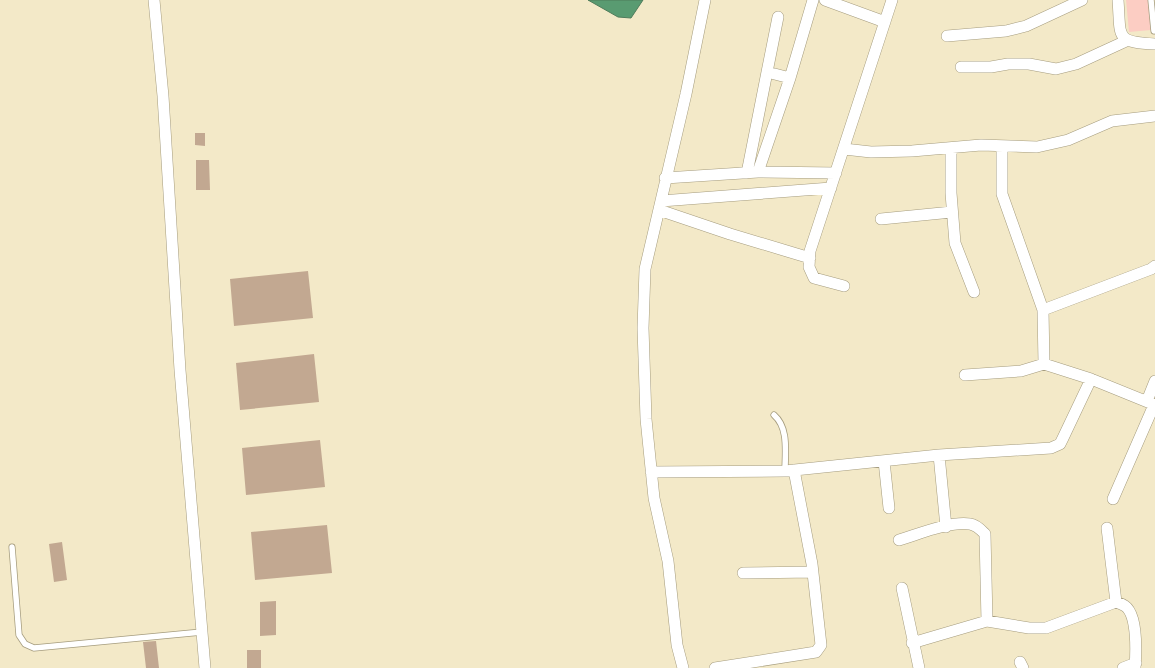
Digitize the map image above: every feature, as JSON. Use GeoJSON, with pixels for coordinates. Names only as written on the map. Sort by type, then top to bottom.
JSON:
{"type":"FeatureCollection","features":[{"type":"Feature","properties":{"kind":"street"},"geometry":{"type":"LineString","coordinates":[[154,0],[163,96],[180,370],[205,668]]}},
{"type":"Feature","properties":{"kind":"street"},"geometry":{"type":"LineString","coordinates":[[683,668],[677,645],[668,562],[654,498],[646,420],[643,328],[645,269],[665,178],[686,94],[705,0]]}},
{"type":"Feature","properties":{"kind":"street"},"geometry":{"type":"LineString","coordinates":[[753,172],[790,78],[813,0]]}},
{"type":"Feature","properties":{"kind":"street"},"geometry":{"type":"LineString","coordinates":[[825,0],[885,22]]}},
{"type":"Feature","properties":{"kind":"street"},"geometry":{"type":"LineString","coordinates":[[844,286],[814,278],[809,267],[810,251],[892,0]]}},
{"type":"Feature","properties":{"kind":"street"},"geometry":{"type":"LineString","coordinates":[[947,36],[1006,31],[1026,26],[1082,0]]}},
{"type":"Feature","properties":{"kind":"street"},"geometry":{"type":"LineString","coordinates":[[1118,0],[1120,31],[1126,41]]}},
{"type":"Feature","properties":{"kind":"street"},"geometry":{"type":"LineString","coordinates":[[753,172],[767,72],[778,17]]}},
{"type":"Feature","properties":{"kind":"street"},"geometry":{"type":"LineString","coordinates":[[961,67],[992,67],[1008,64],[1029,64],[1056,69],[1076,64],[1126,41],[1155,44]]}},
{"type":"Feature","properties":{"kind":"street"},"geometry":{"type":"LineString","coordinates":[[767,72],[790,78]]}},
{"type":"Feature","properties":{"kind":"street"},"geometry":{"type":"LineString","coordinates":[[844,149],[871,152],[981,145],[1037,147],[1068,140],[1112,121],[1155,116]]}},
{"type":"Feature","properties":{"kind":"street"},"geometry":{"type":"LineString","coordinates":[[1002,146],[1002,194],[1043,310],[1044,364]]}},
{"type":"Feature","properties":{"kind":"street"},"geometry":{"type":"LineString","coordinates":[[951,148],[950,193],[955,243],[974,292]]}},
{"type":"Feature","properties":{"kind":"street"},"geometry":{"type":"LineString","coordinates":[[665,178],[753,172],[836,174]]}},
{"type":"Feature","properties":{"kind":"street"},"geometry":{"type":"LineString","coordinates":[[660,205],[831,188]]}},
{"type":"Feature","properties":{"kind":"street"},"geometry":{"type":"LineString","coordinates":[[660,205],[730,234],[810,258]]}},
{"type":"Feature","properties":{"kind":"street"},"geometry":{"type":"LineString","coordinates":[[881,219],[952,212]]}},
{"type":"Feature","properties":{"kind":"street"},"geometry":{"type":"LineString","coordinates":[[1043,310],[1151,269],[1155,266]]}},
{"type":"Feature","properties":{"kind":"street"},"geometry":{"type":"LineString","coordinates":[[965,375],[1022,371],[1044,364],[1091,378],[1152,404]]}},
{"type":"Feature","properties":{"kind":"street"},"geometry":{"type":"LineString","coordinates":[[651,472],[790,470],[939,455],[1051,448],[1060,444],[1091,378]]}},
{"type":"Feature","properties":{"kind":"street"},"geometry":{"type":"LineString","coordinates":[[1113,499],[1152,404],[1155,381]]}},
{"type":"Feature","properties":{"kind":"street"},"geometry":{"type":"LineString","coordinates":[[939,455],[946,527]]}},
{"type":"Feature","properties":{"kind":"street"},"geometry":{"type":"LineString","coordinates":[[884,461],[889,508]]}},
{"type":"Feature","properties":{"kind":"street"},"geometry":{"type":"LineString","coordinates":[[715,668],[810,653],[820,649],[821,645],[813,572],[790,470]]}},
{"type":"Feature","properties":{"kind":"street"},"geometry":{"type":"LineString","coordinates":[[899,540],[958,524],[971,524],[978,527],[985,534],[987,621]]}},
{"type":"Feature","properties":{"kind":"street"},"geometry":{"type":"LineString","coordinates":[[1107,528],[1116,602]]}},
{"type":"Feature","properties":{"kind":"street"},"geometry":{"type":"LineString","coordinates":[[743,573],[813,572]]}},
{"type":"Feature","properties":{"kind":"street"},"geometry":{"type":"LineString","coordinates":[[902,588],[912,642],[919,668]]}},
{"type":"Feature","properties":{"kind":"street"},"geometry":{"type":"LineString","coordinates":[[912,642],[987,621],[1029,628],[1046,628],[1116,602],[1126,607],[1133,622],[1136,665],[1123,668]]}},
{"type":"Feature","properties":{"kind":"lane"},"geometry":{"type":"LineString","coordinates":[[1151,0],[1154,31]]}},
{"type":"Feature","properties":{"kind":"lane"},"geometry":{"type":"LineString","coordinates":[[774,415],[779,419],[785,433],[790,470]]}},
{"type":"Feature","properties":{"kind":"lane"},"geometry":{"type":"LineString","coordinates":[[12,547],[19,635],[25,644],[34,648],[202,632]]}},
{"type":"Feature","properties":{"kind":"shaded area"},"geometry":{"type":"Polygon","coordinates":[[[588,0],[643,0],[631,18],[618,17],[588,0]]]}},
{"type":"Feature","properties":{"kind":"shaded area"},"geometry":{"type":"Polygon","coordinates":[[[1126,0],[1149,0],[1151,30],[1129,32],[1126,0]]]}},
{"type":"Feature","properties":{"kind":"building"},"geometry":{"type":"Polygon","coordinates":[[[195,133],[205,133],[205,146],[195,145],[195,133]]]}},
{"type":"Feature","properties":{"kind":"building"},"geometry":{"type":"Polygon","coordinates":[[[196,160],[209,160],[210,190],[196,190],[196,160]]]}},
{"type":"Feature","properties":{"kind":"building"},"geometry":{"type":"Polygon","coordinates":[[[308,271],[313,318],[234,326],[230,279],[308,271]]]}},
{"type":"Feature","properties":{"kind":"building"},"geometry":{"type":"Polygon","coordinates":[[[314,354],[319,402],[240,410],[236,363],[314,354]]]}},
{"type":"Feature","properties":{"kind":"building"},"geometry":{"type":"Polygon","coordinates":[[[320,440],[325,487],[246,495],[242,448],[320,440]]]}},
{"type":"Feature","properties":{"kind":"building"},"geometry":{"type":"Polygon","coordinates":[[[327,525],[332,573],[255,580],[251,532],[327,525]]]}},
{"type":"Feature","properties":{"kind":"building"},"geometry":{"type":"Polygon","coordinates":[[[62,542],[67,580],[54,582],[49,544],[62,542]]]}},
{"type":"Feature","properties":{"kind":"building"},"geometry":{"type":"Polygon","coordinates":[[[276,601],[276,635],[260,636],[260,602],[276,601]]]}},
{"type":"Feature","properties":{"kind":"building"},"geometry":{"type":"Polygon","coordinates":[[[156,641],[159,668],[146,668],[143,642],[156,641]]]}},
{"type":"Feature","properties":{"kind":"building"},"geometry":{"type":"Polygon","coordinates":[[[247,650],[261,650],[261,668],[247,668],[247,650]]]}}]}
